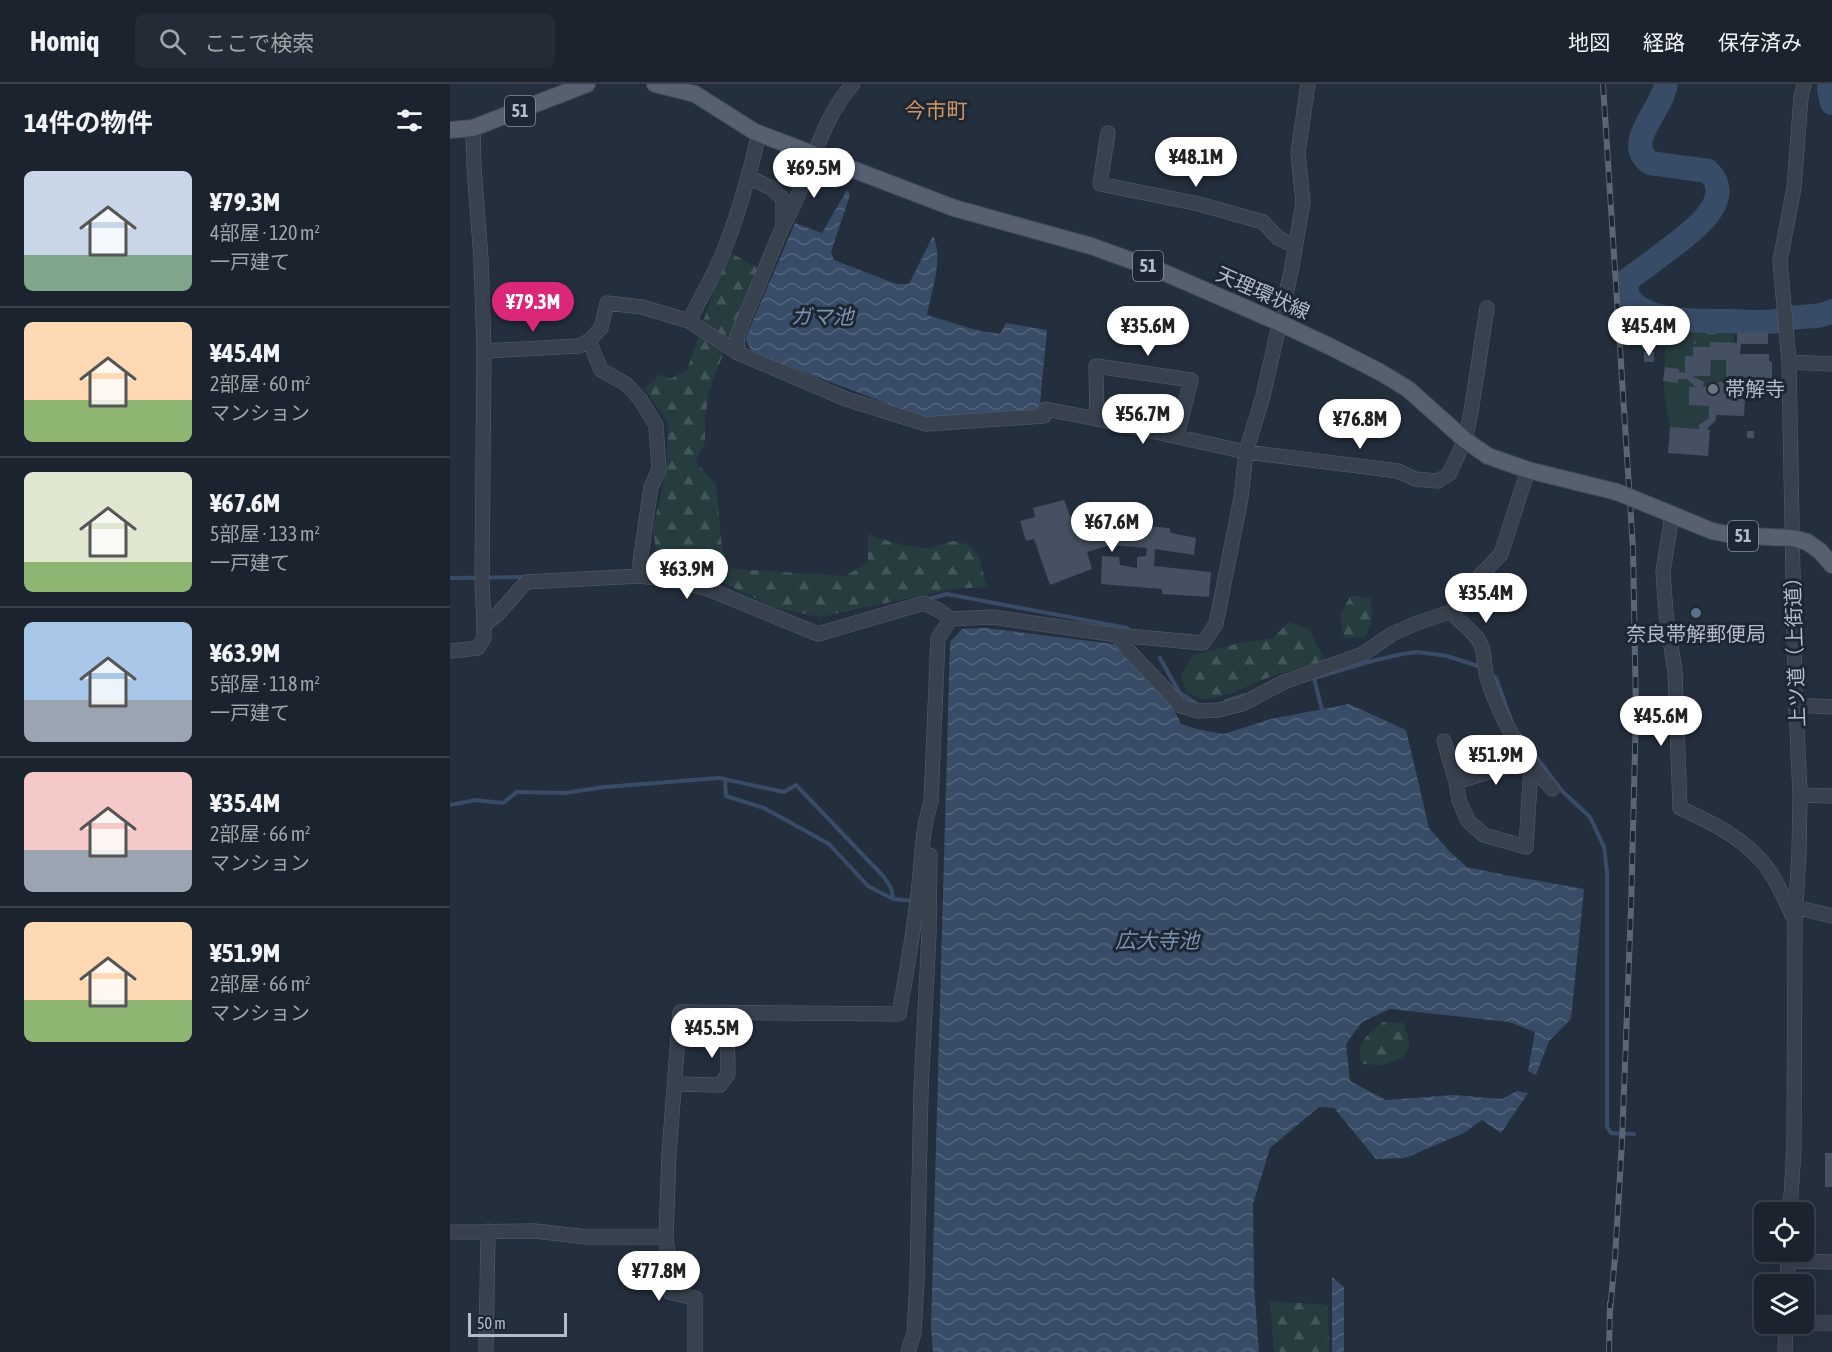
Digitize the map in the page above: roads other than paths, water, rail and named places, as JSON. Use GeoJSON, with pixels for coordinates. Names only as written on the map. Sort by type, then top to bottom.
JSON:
{"type":"FeatureCollection","features":[{"type":"Feature","properties":{"kind":"main road","name":"51"},"geometry":{"type":"LineString","coordinates":[[450,130],[473,128],[587,84]]}},
{"type":"Feature","properties":{"kind":"main road","name":"天理環状線"},"geometry":{"type":"LineString","coordinates":[[655,84],[695,94],[759,133],[954,208],[1091,246],[1163,272],[1280,322],[1408,389],[1465,440],[1488,456],[1528,470],[1617,492],[1712,531],[1732,535],[1792,538],[1807,542],[1820,551],[1832,565]]}},
{"type":"Feature","properties":{"kind":"street"},"geometry":{"type":"LineString","coordinates":[[738,353],[737,336],[783,226],[794,208],[831,115],[853,84]]}},
{"type":"Feature","properties":{"kind":"street"},"geometry":{"type":"LineString","coordinates":[[484,626],[498,615],[526,582],[640,570],[708,589],[818,634],[924,603],[940,610],[951,619],[992,617],[1117,635],[1203,643],[1216,624],[1241,498],[1246,452],[1263,396],[1295,246],[1303,202],[1298,153],[1308,84]]}},
{"type":"Feature","properties":{"kind":"street","name":"上ツ道（上街道）"},"geometry":{"type":"LineString","coordinates":[[1791,1202],[1794,1148],[1795,914],[1800,795],[1789,362],[1780,261],[1794,188],[1804,84]]}},
{"type":"Feature","properties":{"kind":"street"},"geometry":{"type":"LineString","coordinates":[[450,651],[478,648],[484,638],[482,576],[484,351],[473,128]]}},
{"type":"Feature","properties":{"kind":"street"},"geometry":{"type":"LineString","coordinates":[[689,321],[718,262],[738,213],[759,133]]}},
{"type":"Feature","properties":{"kind":"street"},"geometry":{"type":"LineString","coordinates":[[1108,133],[1100,184],[1199,204],[1263,222],[1278,238],[1295,246]]}},
{"type":"Feature","properties":{"kind":"street"},"geometry":{"type":"LineString","coordinates":[[749,177],[771,188],[783,199],[783,226]]}},
{"type":"Feature","properties":{"kind":"street"},"geometry":{"type":"LineString","coordinates":[[484,351],[579,346],[589,341],[601,328],[607,303],[642,307],[689,321],[738,353],[846,399],[926,424],[1044,416],[1045,409],[1246,452],[1398,471],[1415,479],[1438,481],[1449,474],[1465,440],[1487,308]]}},
{"type":"Feature","properties":{"kind":"street"},"geometry":{"type":"LineString","coordinates":[[589,341],[601,370],[626,384],[640,399],[656,425],[659,471],[651,487],[640,570]]}},
{"type":"Feature","properties":{"kind":"street"},"geometry":{"type":"LineString","coordinates":[[1789,362],[1832,364]]}},
{"type":"Feature","properties":{"kind":"street"},"geometry":{"type":"LineString","coordinates":[[1097,419],[1096,366],[1191,380],[1177,436]]}},
{"type":"Feature","properties":{"kind":"street"},"geometry":{"type":"LineString","coordinates":[[1117,635],[1128,650],[1181,706],[1198,711],[1218,710],[1242,704],[1284,682],[1364,654],[1392,634],[1450,612],[1501,554],[1528,470]]}},
{"type":"Feature","properties":{"kind":"street"},"geometry":{"type":"LineString","coordinates":[[1672,515],[1663,572],[1666,613],[1675,672],[1680,808],[1738,839],[1760,858],[1795,914],[1832,916]]}},
{"type":"Feature","properties":{"kind":"street"},"geometry":{"type":"LineString","coordinates":[[1450,612],[1478,639],[1486,660],[1486,675],[1511,735],[1529,763],[1552,789]]}},
{"type":"Feature","properties":{"kind":"street"},"geometry":{"type":"LineString","coordinates":[[908,1352],[914,1333],[917,1281],[921,1090],[929,933],[931,802],[938,638],[951,619]]}},
{"type":"Feature","properties":{"kind":"street"},"geometry":{"type":"LineString","coordinates":[[1796,705],[1832,706]]}},
{"type":"Feature","properties":{"kind":"street"},"geometry":{"type":"LineString","coordinates":[[1444,741],[1459,800],[1468,821],[1484,835],[1526,847],[1529,763]]}},
{"type":"Feature","properties":{"kind":"street"},"geometry":{"type":"LineString","coordinates":[[1456,782],[1529,763]]}},
{"type":"Feature","properties":{"kind":"street"},"geometry":{"type":"LineString","coordinates":[[1800,795],[1832,796]]}},
{"type":"Feature","properties":{"kind":"street"},"geometry":{"type":"LineString","coordinates":[[695,1352],[695,1298],[672,1293],[666,1237],[669,1153],[680,1012],[899,1014],[909,959],[925,820],[931,802]]}},
{"type":"Feature","properties":{"kind":"street"},"geometry":{"type":"LineString","coordinates":[[675,1084],[720,1085],[728,1074],[727,1012]]}},
{"type":"Feature","properties":{"kind":"street"},"geometry":{"type":"LineString","coordinates":[[486,1352],[488,1231]]}},
{"type":"Feature","properties":{"kind":"street"},"geometry":{"type":"LineString","coordinates":[[450,1232],[535,1231],[587,1237],[666,1237]]}},
{"type":"Feature","properties":{"kind":"street"},"geometry":{"type":"LineString","coordinates":[[1814,1260],[1832,1262]]}},
{"type":"Feature","properties":{"kind":"street"},"geometry":{"type":"LineString","coordinates":[[1814,1323],[1832,1323]]}},
{"type":"Feature","properties":{"kind":"street"},"geometry":{"type":"LineString","coordinates":[[1785,1352],[1786,1334]]}},
{"type":"Feature","properties":{"kind":"water","name":"ガマ池"},"geometry":{"type":"Polygon","coordinates":[[[847,190],[850,195],[831,252],[834,260],[896,284],[909,284],[933,236],[937,264],[927,315],[976,330],[1000,334],[1006,323],[1047,330],[1039,412],[926,418],[753,353],[745,339],[795,223],[822,233],[847,190]]]}},
{"type":"Feature","properties":{"kind":"water","name":"広大寺池"},"geometry":{"type":"Polygon","coordinates":[[[985,628],[1114,644],[1167,696],[1181,724],[1196,729],[1224,734],[1271,719],[1349,704],[1406,730],[1429,828],[1467,867],[1584,889],[1571,1019],[1549,1041],[1536,1075],[1528,1071],[1535,1032],[1509,1022],[1390,1009],[1362,1022],[1346,1044],[1350,1081],[1386,1100],[1454,1095],[1502,1099],[1517,1091],[1528,1093],[1501,1133],[1482,1120],[1464,1133],[1405,1158],[1376,1159],[1334,1108],[1319,1107],[1270,1148],[1253,1204],[1254,1287],[1259,1352],[933,1352],[931,1328],[950,642],[962,629],[985,628]]]}},
{"type":"Feature","properties":{"kind":"water"},"geometry":{"type":"Polygon","coordinates":[[[1332,1277],[1344,1287],[1344,1352],[1332,1352],[1332,1277]]]}},
{"type":"Feature","properties":{"kind":"waterway"},"geometry":{"type":"LineString","coordinates":[[1666,84],[1642,136],[1640,146],[1642,155],[1650,163],[1708,171],[1716,182],[1717,194],[1714,206],[1696,227],[1627,280],[1628,295],[1636,305],[1649,313],[1684,320],[1766,322],[1820,315],[1832,311]]}},
{"type":"Feature","properties":{"kind":"waterway"},"geometry":{"type":"LineString","coordinates":[[1830,84],[1832,103]]}},
{"type":"Feature","properties":{"kind":"waterway"},"geometry":{"type":"LineString","coordinates":[[648,571],[660,570],[673,574]]}},
{"type":"Feature","properties":{"kind":"waterway"},"geometry":{"type":"LineString","coordinates":[[450,578],[527,577]]}},
{"type":"Feature","properties":{"kind":"waterway"},"geometry":{"type":"LineString","coordinates":[[928,599],[947,594],[1127,628]]}},
{"type":"Feature","properties":{"kind":"waterway"},"geometry":{"type":"LineString","coordinates":[[1323,714],[1314,678],[1372,661],[1418,652],[1447,656],[1481,667]]}},
{"type":"Feature","properties":{"kind":"waterway"},"geometry":{"type":"LineString","coordinates":[[1160,658],[1179,692],[1198,705]]}},
{"type":"Feature","properties":{"kind":"waterway"},"geometry":{"type":"LineString","coordinates":[[1492,675],[1496,678],[1511,720]]}},
{"type":"Feature","properties":{"kind":"waterway"},"geometry":{"type":"LineString","coordinates":[[1226,701],[1245,695]]}},
{"type":"Feature","properties":{"kind":"waterway"},"geometry":{"type":"LineString","coordinates":[[1519,734],[1562,791],[1590,817],[1604,847],[1607,872],[1607,1127],[1611,1133],[1634,1134]]}},
{"type":"Feature","properties":{"kind":"waterway"},"geometry":{"type":"LineString","coordinates":[[450,805],[475,800],[503,803],[517,792],[564,793],[605,787],[719,778],[784,792],[796,785],[884,877],[891,888],[893,898]]}},
{"type":"Feature","properties":{"kind":"waterway"},"geometry":{"type":"LineString","coordinates":[[725,779],[726,796],[764,808],[829,844],[868,886],[893,899],[914,901]]}},
{"type":"Feature","properties":{"kind":"waterway"},"geometry":{"type":"LineString","coordinates":[[663,1264],[663,1285],[666,1297],[670,1298]]}},
{"type":"Feature","properties":{"kind":"railway"},"geometry":{"type":"LineString","coordinates":[[1603,84],[1633,549],[1636,712],[1622,1142],[1610,1311]]}},
{"type":"Feature","properties":{"kind":"railway"},"geometry":{"type":"LineString","coordinates":[[1609,1352],[1610,1303]]}},
{"type":"Feature","properties":{"kind":"place","name":"帯解寺"},"geometry":{"type":"Point","coordinates":[1713,389]}},
{"type":"Feature","properties":{"kind":"place","name":"奈良帯解郵便局"},"geometry":{"type":"Point","coordinates":[1696,613]}},
{"type":"Feature","properties":{"kind":"district","name":"今市町"},"geometry":{"type":"Point","coordinates":[936,111]}}]}
